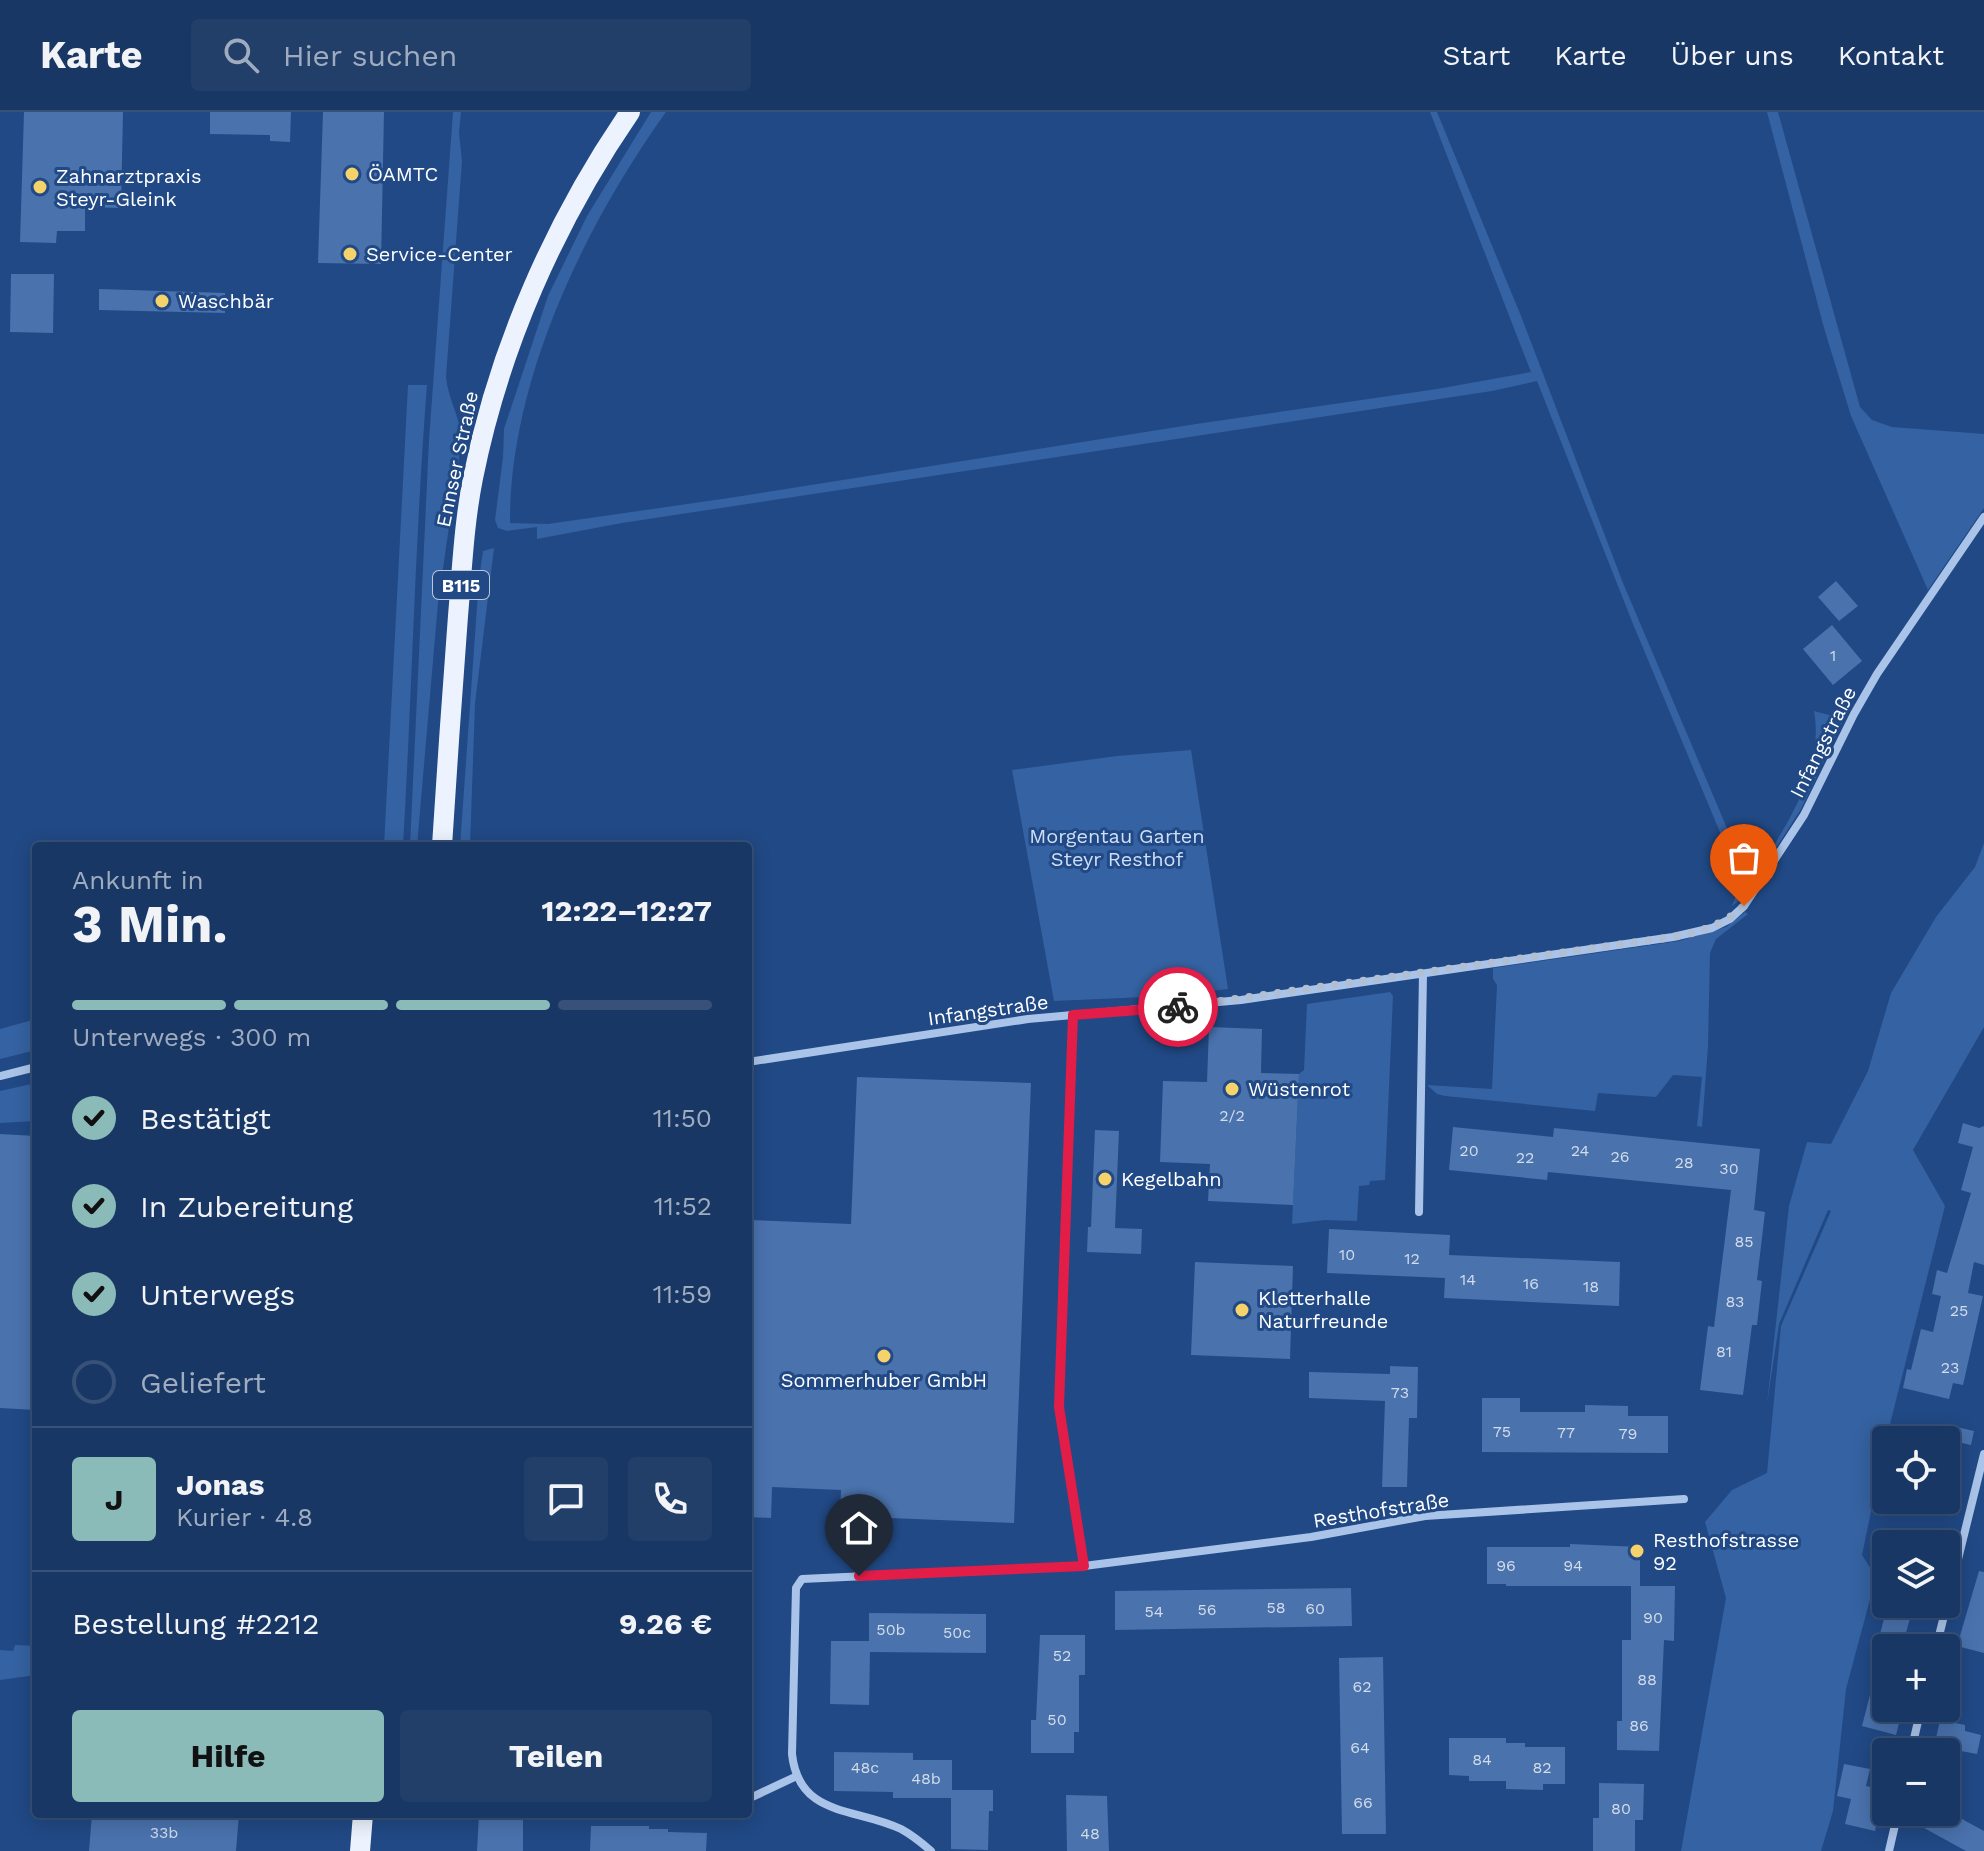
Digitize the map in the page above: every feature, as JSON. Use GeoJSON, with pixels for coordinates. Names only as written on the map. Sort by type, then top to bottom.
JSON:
{"type":"FeatureCollection","features":[{"type":"Feature","properties":{"kind":"main road","name":"Ennser Straße"},"geometry":{"type":"LineString","coordinates":[[442,842],[465,536],[484,431],[512,344],[555,241],[580,192],[630,112]]}},
{"type":"Feature","properties":{"kind":"main road"},"geometry":{"type":"LineString","coordinates":[[360,1851],[363,1818]]}},
{"type":"Feature","properties":{"kind":"street","name":"Infangstraße"},"geometry":{"type":"LineString","coordinates":[[752,1061],[1028,1019],[1193,1006],[1673,937],[1712,928],[1730,919],[1756,890],[1804,815],[1877,674],[1984,517]]}},
{"type":"Feature","properties":{"kind":"street"},"geometry":{"type":"LineString","coordinates":[[1419,1212],[1423,974]]}},
{"type":"Feature","properties":{"kind":"street"},"geometry":{"type":"LineString","coordinates":[[1073,1015],[1059,1407],[1084,1566]]}},
{"type":"Feature","properties":{"kind":"street"},"geometry":{"type":"LineString","coordinates":[[0,1076],[32,1068]]}},
{"type":"Feature","properties":{"kind":"street"},"geometry":{"type":"LineString","coordinates":[[1940,1634],[1984,1454]]}},
{"type":"Feature","properties":{"kind":"street","name":"Resthofstraße"},"geometry":{"type":"LineString","coordinates":[[797,1776],[792,1754],[796,1588],[799,1581],[806,1578],[1084,1566],[1311,1537],[1425,1516],[1684,1499]]}},
{"type":"Feature","properties":{"kind":"street"},"geometry":{"type":"LineString","coordinates":[[752,1797],[797,1776],[815,1801],[899,1828],[931,1851]]}},
{"type":"Feature","properties":{"kind":"street"},"geometry":{"type":"LineString","coordinates":[[1889,1851],[1895,1826]]}},
{"type":"Feature","properties":{"kind":"green space"},"geometry":{"type":"Polygon","coordinates":[[[453,112],[461,112],[459,133],[462,161],[446,377],[462,437],[438,603],[417,842],[410,842],[429,440],[453,112]]]}},
{"type":"Feature","properties":{"kind":"green space"},"geometry":{"type":"Polygon","coordinates":[[[651,112],[666,112],[607,204],[581,254],[538,360],[513,469],[510,523],[548,524],[729,498],[1531,372],[1430,112],[1437,112],[1521,316],[1623,583],[1749,880],[1753,880],[1799,800],[1813,756],[1816,734],[1814,711],[1844,719],[1801,809],[1745,896],[1732,906],[1738,889],[1732,861],[1633,624],[1537,381],[1492,391],[622,523],[537,539],[537,527],[507,531],[498,528],[495,520],[504,429],[548,296],[587,216],[651,112]]]}},
{"type":"Feature","properties":{"kind":"green space"},"geometry":{"type":"Polygon","coordinates":[[[1767,112],[1778,112],[1860,407],[1872,420],[1892,427],[1984,434],[1984,508],[1928,590],[1851,416],[1824,328],[1767,112]]]}},
{"type":"Feature","properties":{"kind":"green space"},"geometry":{"type":"Polygon","coordinates":[[[408,385],[427,385],[403,842],[384,842],[408,385]]]}},
{"type":"Feature","properties":{"kind":"green space"},"geometry":{"type":"Polygon","coordinates":[[[494,548],[475,704],[470,842],[460,842],[479,579],[483,551],[494,548]]]}},
{"type":"Feature","properties":{"kind":"green space","name":"Morgentau Garten Steyr Resthof"},"geometry":{"type":"Polygon","coordinates":[[[1191,750],[1228,989],[1168,996],[1054,1001],[1012,770],[1191,750]]]}},
{"type":"Feature","properties":{"kind":"green space"},"geometry":{"type":"Polygon","coordinates":[[[1984,843],[1984,1027],[1913,1150],[1945,1206],[1890,1426],[1872,1426],[1872,1507],[1862,1555],[1872,1571],[1872,1592],[1846,1689],[1833,1811],[1821,1851],[1681,1851],[1726,1598],[1705,1522],[1732,1490],[1767,1473],[1781,1326],[1831,1211],[1828,1210],[1779,1324],[1767,1404],[1789,1206],[1807,1142],[1831,1144],[1868,1071],[1891,993],[1936,917],[1975,867],[1984,843]]]}},
{"type":"Feature","properties":{"kind":"green space"},"geometry":{"type":"Polygon","coordinates":[[[1745,912],[1748,914],[1716,939],[1710,953],[1702,1127],[1697,1126],[1702,1077],[1673,1075],[1656,1097],[1598,1093],[1595,1111],[1445,1096],[1437,1094],[1427,1085],[1492,1089],[1497,985],[1493,979],[1493,968],[1679,941],[1726,927],[1745,912]]]}},
{"type":"Feature","properties":{"kind":"green space"},"geometry":{"type":"Polygon","coordinates":[[[1390,992],[1393,996],[1385,1180],[1359,1186],[1357,1221],[1325,1220],[1292,1224],[1299,1074],[1304,1070],[1307,1004],[1390,992]]]}},
{"type":"Feature","properties":{"kind":"green space"},"geometry":{"type":"Polygon","coordinates":[[[32,1020],[32,1051],[0,1059],[0,1029],[32,1020]]]}},
{"type":"Feature","properties":{"kind":"green space"},"geometry":{"type":"Polygon","coordinates":[[[32,1084],[32,1121],[0,1123],[0,1091],[32,1084]]]}},
{"type":"Feature","properties":{"kind":"green space"},"geometry":{"type":"Polygon","coordinates":[[[15,1645],[32,1646],[32,1676],[0,1680],[0,1650],[13,1651],[15,1645]]]}},
{"type":"Feature","properties":{"kind":"building"},"geometry":{"type":"Polygon","coordinates":[[[24,112],[123,112],[121,208],[85,207],[85,231],[57,231],[56,243],[20,242],[24,112]]]}},
{"type":"Feature","properties":{"kind":"building"},"geometry":{"type":"Polygon","coordinates":[[[210,112],[291,112],[290,142],[270,141],[270,135],[210,134],[210,112]]]}},
{"type":"Feature","properties":{"kind":"building","name":"ÖAMTC"},"geometry":{"type":"Polygon","coordinates":[[[323,112],[384,112],[381,264],[318,263],[323,112]]]}},
{"type":"Feature","properties":{"kind":"building"},"geometry":{"type":"Polygon","coordinates":[[[11,274],[54,274],[53,333],[10,332],[11,274]]]}},
{"type":"Feature","properties":{"kind":"building","name":"Waschbär"},"geometry":{"type":"Polygon","coordinates":[[[99,289],[225,293],[225,313],[99,310],[99,289]]]}},
{"type":"Feature","properties":{"kind":"building"},"geometry":{"type":"Polygon","coordinates":[[[1836,581],[1858,606],[1839,621],[1818,597],[1836,581]]]}},
{"type":"Feature","properties":{"kind":"building"},"geometry":{"type":"Polygon","coordinates":[[[1832,625],[1862,661],[1833,685],[1803,649],[1832,625]]]}},
{"type":"Feature","properties":{"kind":"building"},"geometry":{"type":"Polygon","coordinates":[[[1209,1027],[1262,1029],[1261,1073],[1299,1074],[1293,1205],[1208,1201],[1210,1164],[1160,1162],[1163,1081],[1207,1082],[1209,1027]]]}},
{"type":"Feature","properties":{"kind":"building","name":"Sommerhuber GmbH"},"geometry":{"type":"Polygon","coordinates":[[[857,1077],[1031,1083],[1014,1523],[840,1516],[841,1490],[772,1487],[771,1518],[752,1517],[752,1220],[851,1224],[857,1077]]]}},
{"type":"Feature","properties":{"kind":"building"},"geometry":{"type":"Polygon","coordinates":[[[1963,1123],[1979,1128],[1984,1126],[1984,1265],[1974,1262],[1968,1293],[1983,1296],[1963,1385],[1953,1383],[1949,1399],[1903,1388],[1921,1329],[1933,1332],[1941,1296],[1932,1294],[1937,1270],[1947,1273],[1971,1193],[1961,1190],[1973,1147],[1958,1143],[1963,1123]]]}},
{"type":"Feature","properties":{"kind":"building"},"geometry":{"type":"Polygon","coordinates":[[[1453,1127],[1553,1137],[1554,1128],[1760,1149],[1754,1210],[1765,1212],[1757,1280],[1762,1281],[1757,1325],[1752,1325],[1743,1395],[1700,1390],[1708,1326],[1714,1327],[1731,1190],[1548,1172],[1547,1180],[1449,1170],[1453,1127]]]}},
{"type":"Feature","properties":{"kind":"building","name":"Kegelbahn"},"geometry":{"type":"Polygon","coordinates":[[[1095,1130],[1119,1131],[1115,1228],[1142,1229],[1141,1254],[1087,1252],[1095,1130]]]}},
{"type":"Feature","properties":{"kind":"building"},"geometry":{"type":"Polygon","coordinates":[[[0,1134],[32,1136],[32,1410],[0,1408],[0,1134]]]}},
{"type":"Feature","properties":{"kind":"building"},"geometry":{"type":"Polygon","coordinates":[[[1329,1229],[1450,1235],[1449,1255],[1620,1262],[1619,1306],[1444,1298],[1445,1278],[1327,1273],[1329,1229]]]}},
{"type":"Feature","properties":{"kind":"building","name":"Kletterhalle Naturfreunde"},"geometry":{"type":"Polygon","coordinates":[[[1195,1262],[1293,1266],[1290,1359],[1191,1355],[1195,1262]]]}},
{"type":"Feature","properties":{"kind":"building"},"geometry":{"type":"Polygon","coordinates":[[[1390,1366],[1418,1367],[1417,1418],[1409,1418],[1407,1487],[1382,1487],[1385,1401],[1309,1398],[1309,1372],[1390,1374],[1390,1366]]]}},
{"type":"Feature","properties":{"kind":"building"},"geometry":{"type":"Polygon","coordinates":[[[1482,1398],[1520,1398],[1520,1412],[1585,1412],[1585,1405],[1628,1406],[1628,1416],[1668,1416],[1668,1453],[1482,1452],[1482,1398]]]}},
{"type":"Feature","properties":{"kind":"building"},"geometry":{"type":"Polygon","coordinates":[[[1960,1428],[1974,1431],[1971,1445],[1960,1443],[1960,1428]]]}},
{"type":"Feature","properties":{"kind":"building"},"geometry":{"type":"Polygon","coordinates":[[[1570,1544],[1640,1547],[1640,1586],[1675,1586],[1674,1641],[1664,1640],[1659,1751],[1617,1750],[1617,1721],[1622,1721],[1622,1640],[1631,1640],[1631,1586],[1487,1584],[1487,1547],[1570,1547],[1570,1544]]]}},
{"type":"Feature","properties":{"kind":"building"},"geometry":{"type":"Polygon","coordinates":[[[1979,1571],[1984,1572],[1984,1653],[1960,1647],[1960,1636],[1979,1571]]]}},
{"type":"Feature","properties":{"kind":"building"},"geometry":{"type":"Polygon","coordinates":[[[1351,1588],[1352,1626],[1115,1630],[1115,1591],[1351,1588]]]}},
{"type":"Feature","properties":{"kind":"building"},"geometry":{"type":"Polygon","coordinates":[[[869,1613],[986,1614],[986,1653],[870,1652],[869,1705],[830,1704],[831,1641],[869,1641],[869,1613]]]}},
{"type":"Feature","properties":{"kind":"building"},"geometry":{"type":"Polygon","coordinates":[[[1884,1618],[1910,1618],[1906,1634],[1880,1634],[1884,1618]]]}},
{"type":"Feature","properties":{"kind":"building"},"geometry":{"type":"Polygon","coordinates":[[[1040,1635],[1085,1635],[1085,1675],[1079,1675],[1079,1732],[1074,1732],[1074,1753],[1031,1753],[1031,1720],[1036,1720],[1040,1635]]]}},
{"type":"Feature","properties":{"kind":"building"},"geometry":{"type":"Polygon","coordinates":[[[1383,1657],[1386,1834],[1342,1834],[1339,1658],[1383,1657]]]}},
{"type":"Feature","properties":{"kind":"building"},"geometry":{"type":"Polygon","coordinates":[[[1871,1691],[1872,1722],[1899,1722],[1896,1735],[1862,1726],[1871,1691]]]}},
{"type":"Feature","properties":{"kind":"building"},"geometry":{"type":"Polygon","coordinates":[[[1940,1722],[1965,1725],[1965,1731],[1981,1735],[1977,1754],[1961,1751],[1960,1758],[1960,1738],[1936,1738],[1940,1722]]]}},
{"type":"Feature","properties":{"kind":"building"},"geometry":{"type":"Polygon","coordinates":[[[1449,1738],[1506,1738],[1506,1743],[1525,1743],[1525,1747],[1565,1747],[1565,1784],[1543,1784],[1543,1790],[1506,1789],[1506,1781],[1469,1781],[1469,1776],[1449,1775],[1449,1738]]]}},
{"type":"Feature","properties":{"kind":"building"},"geometry":{"type":"Polygon","coordinates":[[[834,1752],[913,1753],[913,1760],[952,1760],[952,1790],[993,1790],[988,1850],[951,1849],[951,1798],[893,1798],[893,1792],[834,1791],[834,1752]]]}},
{"type":"Feature","properties":{"kind":"building"},"geometry":{"type":"Polygon","coordinates":[[[1844,1764],[1870,1769],[1866,1786],[1872,1787],[1872,1826],[1876,1826],[1875,1831],[1845,1824],[1851,1799],[1837,1796],[1844,1764]]]}},
{"type":"Feature","properties":{"kind":"building"},"geometry":{"type":"Polygon","coordinates":[[[1599,1783],[1644,1784],[1643,1820],[1635,1820],[1635,1851],[1593,1851],[1593,1818],[1599,1818],[1599,1783]]]}},
{"type":"Feature","properties":{"kind":"building"},"geometry":{"type":"Polygon","coordinates":[[[1066,1795],[1107,1796],[1109,1851],[1067,1851],[1066,1795]]]}},
{"type":"Feature","properties":{"kind":"building"},"geometry":{"type":"Polygon","coordinates":[[[92,1818],[239,1818],[236,1851],[89,1851],[92,1818]]]}},
{"type":"Feature","properties":{"kind":"building"},"geometry":{"type":"Polygon","coordinates":[[[479,1818],[523,1818],[523,1851],[477,1851],[479,1818]]]}},
{"type":"Feature","properties":{"kind":"building"},"geometry":{"type":"Polygon","coordinates":[[[1960,1818],[1984,1831],[1984,1851],[1966,1851],[1920,1826],[1960,1826],[1960,1818]]]}},
{"type":"Feature","properties":{"kind":"building"},"geometry":{"type":"Polygon","coordinates":[[[591,1826],[649,1826],[649,1829],[668,1829],[668,1832],[707,1833],[706,1851],[590,1851],[591,1826]]]}},
{"type":"Feature","properties":{"kind":"way so far"},"geometry":{"type":"LineString","coordinates":[[1178,1007],[1673,937],[1712,928],[1730,919],[1744,906]]}},
{"type":"Feature","properties":{"kind":"place","name":"ÖAMTC"},"geometry":{"type":"Point","coordinates":[352,174]}},
{"type":"Feature","properties":{"kind":"place","name":"Zahnarztpraxis Steyr-Gleink"},"geometry":{"type":"Point","coordinates":[40,187]}},
{"type":"Feature","properties":{"kind":"place","name":"Service-Center"},"geometry":{"type":"Point","coordinates":[350,254]}},
{"type":"Feature","properties":{"kind":"place","name":"Waschbär"},"geometry":{"type":"Point","coordinates":[162,301]}},
{"type":"Feature","properties":{"kind":"place","name":"Wüstenrot"},"geometry":{"type":"Point","coordinates":[1232,1089]}},
{"type":"Feature","properties":{"kind":"place","name":"Kegelbahn"},"geometry":{"type":"Point","coordinates":[1105,1179]}},
{"type":"Feature","properties":{"kind":"place","name":"Kletterhalle Naturfreunde"},"geometry":{"type":"Point","coordinates":[1242,1310]}},
{"type":"Feature","properties":{"kind":"place","name":"Sommerhuber GmbH"},"geometry":{"type":"Point","coordinates":[884,1356]}},
{"type":"Feature","properties":{"kind":"place","name":"Resthofstrasse 92"},"geometry":{"type":"Point","coordinates":[1637,1551]}},
{"type":"Feature","properties":{"kind":"route"},"geometry":{"type":"LineString","coordinates":[[859,1576],[1084,1566],[1059,1407],[1073,1015],[1178,1007]]}}]}
